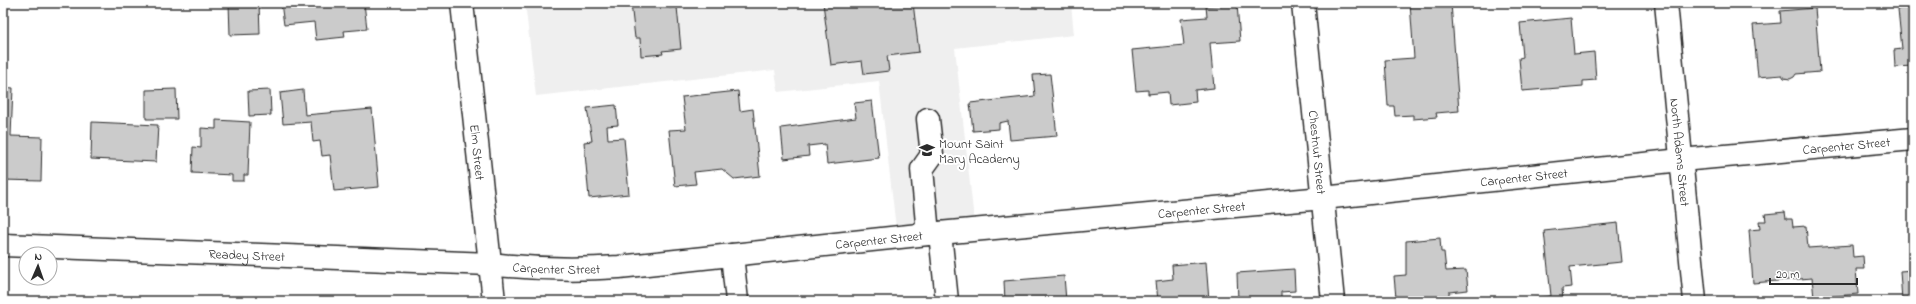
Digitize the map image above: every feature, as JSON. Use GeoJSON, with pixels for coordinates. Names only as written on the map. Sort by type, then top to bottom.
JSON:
{"type":"FeatureCollection","features":[{"type":"Feature","properties":{"kind":"street","name":"Elm Street"},"geometry":{"type":"LineString","coordinates":[[462,3],[494,301]]}},
{"type":"Feature","properties":{"kind":"street","name":"Chestnut Street"},"geometry":{"type":"LineString","coordinates":[[1303,3],[1333,301]]}},
{"type":"Feature","properties":{"kind":"street","name":"North Adams Street"},"geometry":{"type":"LineString","coordinates":[[1666,3],[1696,301]]}},
{"type":"Feature","properties":{"kind":"street"},"geometry":{"type":"LineString","coordinates":[[928,119],[932,155],[922,169],[947,301]]}},
{"type":"Feature","properties":{"kind":"street","name":"Carpenter Street"},"geometry":{"type":"LineString","coordinates":[[490,264],[574,270],[619,267],[934,233],[1323,198],[1682,160],[1913,138]]}},
{"type":"Feature","properties":{"kind":"street","name":"Readey Street"},"geometry":{"type":"LineString","coordinates":[[3,245],[490,264]]}},
{"type":"Feature","properties":{"kind":"street"},"geometry":{"type":"LineString","coordinates":[[732,254],[737,301]]}},
{"type":"Feature","properties":{"kind":"shaded area","name":"Mount Saint Mary Academy"},"geometry":{"type":"Polygon","coordinates":[[[525,3],[1076,3],[1071,4],[1074,35],[955,48],[975,229],[897,237],[879,81],[778,92],[775,70],[536,96],[525,3]]]}},
{"type":"Feature","properties":{"kind":"building"},"geometry":{"type":"Polygon","coordinates":[[[229,3],[259,3],[260,34],[230,35],[229,3]]]}},
{"type":"Feature","properties":{"kind":"building"},"geometry":{"type":"Polygon","coordinates":[[[281,3],[364,3],[367,29],[344,31],[345,37],[316,40],[314,22],[284,25],[281,3]]]}},
{"type":"Feature","properties":{"kind":"building"},"geometry":{"type":"Polygon","coordinates":[[[631,3],[669,3],[669,8],[677,7],[681,49],[662,51],[663,54],[641,56],[640,38],[635,38],[631,3]]]}},
{"type":"Feature","properties":{"kind":"building"},"geometry":{"type":"Polygon","coordinates":[[[823,3],[913,3],[919,52],[887,56],[889,71],[864,74],[862,61],[831,65],[823,3]]]}},
{"type":"Feature","properties":{"kind":"building"},"geometry":{"type":"Polygon","coordinates":[[[1410,3],[1451,3],[1459,111],[1436,113],[1437,117],[1413,119],[1413,115],[1395,116],[1394,106],[1388,106],[1385,60],[1414,58],[1410,3]]]}},
{"type":"Feature","properties":{"kind":"building"},"geometry":{"type":"Polygon","coordinates":[[[1237,4],[1240,41],[1210,43],[1214,88],[1195,90],[1196,102],[1169,105],[1168,92],[1148,94],[1148,90],[1136,91],[1132,50],[1184,45],[1181,19],[1207,17],[1206,6],[1237,4]]]}},
{"type":"Feature","properties":{"kind":"building"},"geometry":{"type":"Polygon","coordinates":[[[1913,7],[1913,66],[1895,67],[1894,50],[1902,49],[1898,9],[1913,7]]]}},
{"type":"Feature","properties":{"kind":"building"},"geometry":{"type":"Polygon","coordinates":[[[1815,8],[1820,72],[1796,74],[1790,79],[1784,78],[1782,75],[1758,77],[1753,25],[1781,23],[1780,11],[1815,8]]]}},
{"type":"Feature","properties":{"kind":"building"},"geometry":{"type":"Polygon","coordinates":[[[1571,18],[1574,54],[1594,52],[1596,80],[1583,81],[1583,86],[1522,91],[1519,58],[1523,57],[1520,23],[1571,18]]]}},
{"type":"Feature","properties":{"kind":"building"},"geometry":{"type":"Polygon","coordinates":[[[1050,74],[1057,136],[1010,140],[1008,121],[999,123],[999,129],[973,131],[970,103],[1035,96],[1033,75],[1050,74]]]}},
{"type":"Feature","properties":{"kind":"building"},"geometry":{"type":"Polygon","coordinates":[[[3,87],[13,88],[11,136],[42,137],[41,181],[3,180],[3,87]]]}},
{"type":"Feature","properties":{"kind":"building"},"geometry":{"type":"Polygon","coordinates":[[[176,89],[177,119],[146,119],[146,90],[176,89]]]}},
{"type":"Feature","properties":{"kind":"building"},"geometry":{"type":"Polygon","coordinates":[[[270,90],[271,115],[249,116],[248,91],[270,90]]]}},
{"type":"Feature","properties":{"kind":"building"},"geometry":{"type":"Polygon","coordinates":[[[303,90],[305,115],[372,109],[379,187],[334,191],[330,155],[322,156],[320,141],[313,142],[311,122],[283,124],[280,93],[303,90]]]}},
{"type":"Feature","properties":{"kind":"building"},"geometry":{"type":"Polygon","coordinates":[[[738,91],[740,111],[753,109],[760,176],[734,179],[722,169],[694,172],[696,184],[675,186],[669,130],[686,129],[682,97],[738,91]]]}},
{"type":"Feature","properties":{"kind":"building"},"geometry":{"type":"Polygon","coordinates":[[[872,101],[879,158],[827,164],[825,144],[808,146],[809,156],[784,159],[781,128],[856,118],[854,103],[872,101]]]}},
{"type":"Feature","properties":{"kind":"building"},"geometry":{"type":"Polygon","coordinates":[[[616,105],[618,125],[607,126],[608,139],[624,138],[629,194],[589,198],[584,142],[592,141],[587,108],[616,105]]]}},
{"type":"Feature","properties":{"kind":"building"},"geometry":{"type":"Polygon","coordinates":[[[216,120],[250,122],[248,175],[244,175],[244,181],[232,181],[232,175],[192,173],[193,147],[201,148],[201,128],[216,129],[216,120]]]}},
{"type":"Feature","properties":{"kind":"building"},"geometry":{"type":"Polygon","coordinates":[[[92,122],[158,125],[156,162],[91,159],[92,122]]]}},
{"type":"Feature","properties":{"kind":"building"},"geometry":{"type":"Polygon","coordinates":[[[1785,212],[1786,219],[1792,219],[1793,227],[1806,226],[1808,248],[1852,245],[1853,257],[1863,256],[1864,269],[1856,269],[1858,294],[1814,298],[1812,278],[1753,283],[1749,230],[1760,229],[1759,221],[1766,221],[1765,214],[1785,212]]]}},
{"type":"Feature","properties":{"kind":"building"},"geometry":{"type":"Polygon","coordinates":[[[1618,223],[1622,262],[1570,267],[1572,287],[1562,288],[1563,301],[1515,301],[1551,296],[1544,231],[1618,223]]]}},
{"type":"Feature","properties":{"kind":"building"},"geometry":{"type":"Polygon","coordinates":[[[1440,238],[1441,252],[1444,252],[1446,271],[1466,270],[1468,290],[1449,292],[1449,301],[1407,301],[1407,297],[1396,298],[1394,276],[1406,275],[1406,241],[1440,238]]]}},
{"type":"Feature","properties":{"kind":"building"},"geometry":{"type":"Polygon","coordinates":[[[1206,262],[1209,301],[1158,301],[1156,281],[1173,279],[1172,265],[1206,262]]]}},
{"type":"Feature","properties":{"kind":"building"},"geometry":{"type":"Polygon","coordinates":[[[1294,269],[1295,291],[1281,292],[1281,301],[1238,301],[1237,273],[1294,269]]]}},
{"type":"Feature","properties":{"kind":"building"},"geometry":{"type":"Polygon","coordinates":[[[1913,270],[1913,301],[1902,301],[1900,271],[1913,270]]]}},
{"type":"Feature","properties":{"kind":"building"},"geometry":{"type":"Polygon","coordinates":[[[1064,276],[1066,301],[1005,301],[1004,281],[1064,276]]]}},
{"type":"Feature","properties":{"kind":"place","name":"Mount Saint Mary Academy"},"geometry":{"type":"Point","coordinates":[927,150]}}]}
